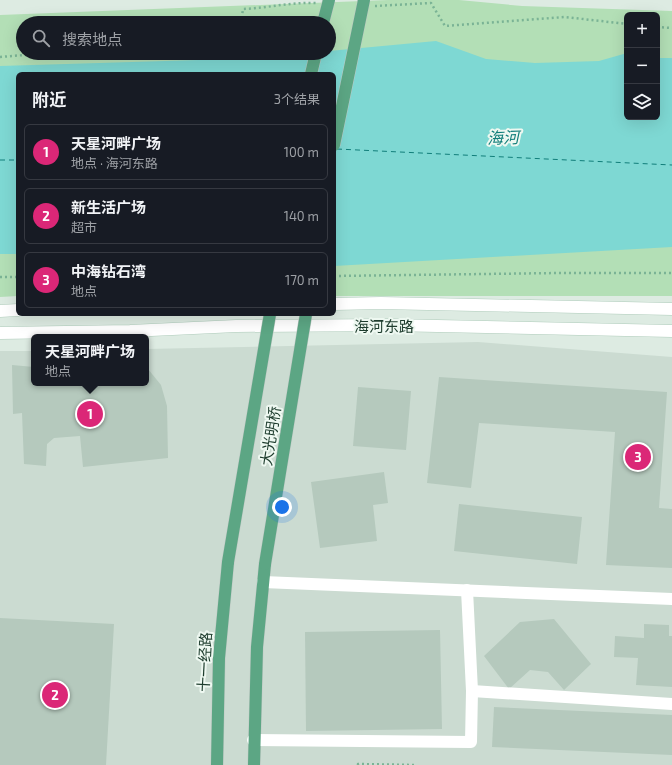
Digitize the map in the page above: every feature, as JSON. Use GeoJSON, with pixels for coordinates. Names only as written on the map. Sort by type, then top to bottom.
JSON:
{"type":"FeatureCollection","features":[{"type":"Feature","properties":{"kind":"main road"},"geometry":{"type":"LineString","coordinates":[[325,16],[328,0]]}},
{"type":"Feature","properties":{"kind":"main road"},"geometry":{"type":"LineString","coordinates":[[336,136],[367,3]]}},
{"type":"Feature","properties":{"kind":"main road"},"geometry":{"type":"LineString","coordinates":[[311,72],[314,60]]}},
{"type":"Feature","properties":{"kind":"main road","name":"海河东路"},"geometry":{"type":"LineString","coordinates":[[336,304],[381,303],[672,309]]}},
{"type":"Feature","properties":{"kind":"main road"},"geometry":{"type":"LineString","coordinates":[[0,311],[16,310]]}},
{"type":"Feature","properties":{"kind":"main road","name":"大光明桥"},"geometry":{"type":"LineString","coordinates":[[228,562],[270,316]]}},
{"type":"Feature","properties":{"kind":"main road","name":"大光明桥"},"geometry":{"type":"LineString","coordinates":[[262,582],[306,316]]}},
{"type":"Feature","properties":{"kind":"main road","name":"海河东路"},"geometry":{"type":"LineString","coordinates":[[0,333],[130,331],[236,326],[389,325],[672,331]]}},
{"type":"Feature","properties":{"kind":"main road","name":"十一经路"},"geometry":{"type":"LineString","coordinates":[[216,765],[218,658],[228,562]]}},
{"type":"Feature","properties":{"kind":"main road"},"geometry":{"type":"LineString","coordinates":[[254,765],[253,740],[257,647],[262,582],[672,599]]}},
{"type":"Feature","properties":{"kind":"main road"},"geometry":{"type":"LineString","coordinates":[[253,740],[471,742],[472,691],[467,590]]}},
{"type":"Feature","properties":{"kind":"main road"},"geometry":{"type":"LineString","coordinates":[[472,691],[672,704]]}},
{"type":"Feature","properties":{"kind":"path"},"geometry":{"type":"LineString","coordinates":[[242,16],[243,9],[267,8],[297,2]]}},
{"type":"Feature","properties":{"kind":"path"},"geometry":{"type":"LineString","coordinates":[[367,3],[430,3],[445,26],[564,17],[624,24]]}},
{"type":"Feature","properties":{"kind":"path"},"geometry":{"type":"LineString","coordinates":[[660,27],[672,28]]}},
{"type":"Feature","properties":{"kind":"path"},"geometry":{"type":"LineString","coordinates":[[0,57],[16,56]]}},
{"type":"Feature","properties":{"kind":"path"},"geometry":{"type":"LineString","coordinates":[[336,276],[672,273]]}},
{"type":"Feature","properties":{"kind":"path"},"geometry":{"type":"LineString","coordinates":[[0,278],[16,277]]}},
{"type":"Feature","properties":{"kind":"path"},"geometry":{"type":"LineString","coordinates":[[358,765],[416,765]]}},
{"type":"Feature","properties":{"kind":"shaded area"},"geometry":{"type":"Polygon","coordinates":[[[478,342],[672,357],[672,765],[0,765],[0,351],[31,351],[31,386],[149,386],[149,349],[478,342]]]}},
{"type":"Feature","properties":{"kind":"green space"},"geometry":{"type":"Polygon","coordinates":[[[388,0],[459,0],[522,6],[672,11],[672,296],[336,296],[336,72],[16,72],[16,296],[0,297],[0,15],[388,0]]]}},
{"type":"Feature","properties":{"kind":"water","name":"海河"},"geometry":{"type":"Polygon","coordinates":[[[436,41],[486,59],[535,63],[599,61],[624,54],[624,120],[660,120],[660,58],[672,58],[672,247],[336,266],[336,72],[16,72],[16,254],[0,254],[0,66],[200,60],[336,60],[336,50],[436,41]]]}},
{"type":"Feature","properties":{"kind":"building"},"geometry":{"type":"Polygon","coordinates":[[[12,365],[31,367],[31,386],[149,386],[149,370],[161,385],[167,406],[168,458],[83,467],[80,436],[54,438],[47,444],[46,466],[24,464],[22,413],[13,414],[12,365]]]}},
{"type":"Feature","properties":{"kind":"building"},"geometry":{"type":"Polygon","coordinates":[[[439,377],[667,392],[659,508],[672,509],[672,568],[606,565],[615,432],[479,423],[471,488],[427,483],[439,377]]]}},
{"type":"Feature","properties":{"kind":"building"},"geometry":{"type":"Polygon","coordinates":[[[358,387],[411,391],[406,450],[353,446],[358,387]]]}},
{"type":"Feature","properties":{"kind":"building"},"geometry":{"type":"Polygon","coordinates":[[[384,472],[388,503],[373,505],[377,541],[320,548],[311,482],[384,472]]]}},
{"type":"Feature","properties":{"kind":"building"},"geometry":{"type":"Polygon","coordinates":[[[459,504],[582,517],[577,564],[454,551],[459,504]]]}},
{"type":"Feature","properties":{"kind":"building"},"geometry":{"type":"Polygon","coordinates":[[[0,618],[114,624],[106,765],[0,765],[0,618]]]}},
{"type":"Feature","properties":{"kind":"building"},"geometry":{"type":"Polygon","coordinates":[[[554,619],[591,664],[564,690],[548,672],[530,670],[509,689],[484,656],[520,622],[554,619]]]}},
{"type":"Feature","properties":{"kind":"building"},"geometry":{"type":"Polygon","coordinates":[[[644,624],[669,625],[669,636],[672,636],[672,687],[636,685],[638,658],[614,657],[615,636],[644,638],[644,624]]]}},
{"type":"Feature","properties":{"kind":"building"},"geometry":{"type":"Polygon","coordinates":[[[440,630],[442,729],[306,731],[305,632],[440,630]]]}},
{"type":"Feature","properties":{"kind":"building"},"geometry":{"type":"Polygon","coordinates":[[[494,707],[672,715],[672,755],[492,747],[494,707]]]}},
{"type":"Feature","properties":{"kind":"ferry route"},"geometry":{"type":"LineString","coordinates":[[337,149],[672,165]]}},
{"type":"Feature","properties":{"kind":"ferry route"},"geometry":{"type":"LineString","coordinates":[[0,160],[16,160]]}},
{"type":"Feature","properties":{"kind":"place","name":"天星河畔广场"},"geometry":{"type":"Point","coordinates":[90,414]}},
{"type":"Feature","properties":{"kind":"place","name":"中海钻石湾"},"geometry":{"type":"Point","coordinates":[638,457]}},
{"type":"Feature","properties":{"kind":"place","name":"新生活广场"},"geometry":{"type":"Point","coordinates":[55,695]}}]}
